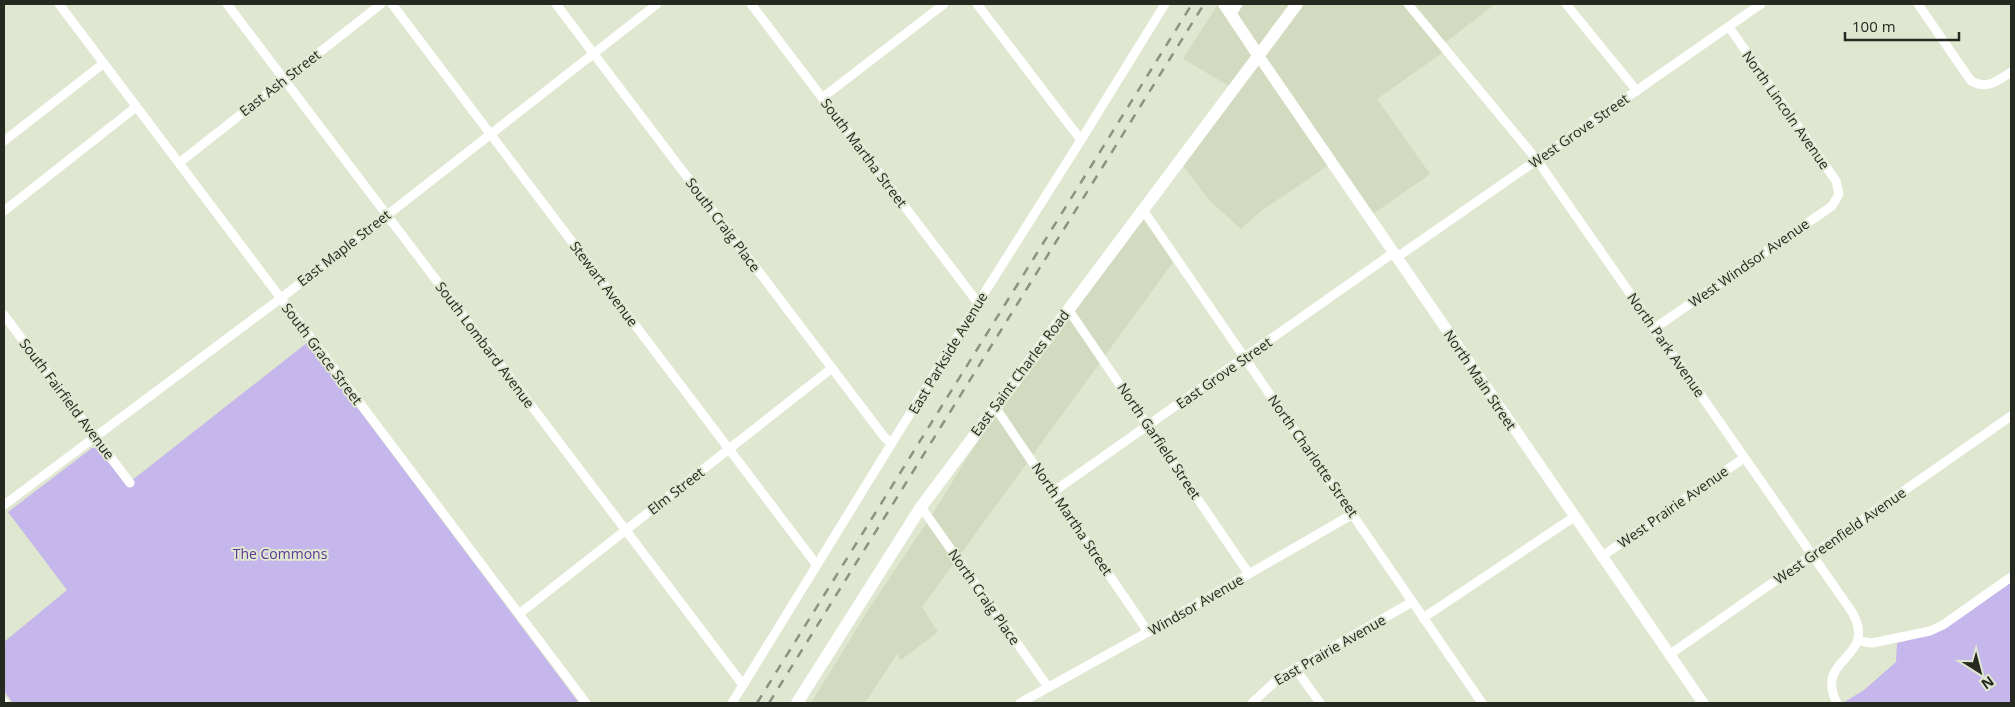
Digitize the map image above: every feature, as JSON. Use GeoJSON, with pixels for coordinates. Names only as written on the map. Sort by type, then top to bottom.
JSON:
{"type":"FeatureCollection","features":[{"type":"Feature","properties":{"kind":"main road"},"geometry":{"type":"LineString","coordinates":[[1224,4],[1258,55]]}},
{"type":"Feature","properties":{"kind":"main road","name":"East Saint Charles Road"},"geometry":{"type":"LineString","coordinates":[[797,703],[921,507],[1297,4]]}},
{"type":"Feature","properties":{"kind":"street","name":"South Grace Street"},"geometry":{"type":"LineString","coordinates":[[58,4],[586,703]]}},
{"type":"Feature","properties":{"kind":"street","name":"South Lombard Avenue"},"geometry":{"type":"LineString","coordinates":[[227,4],[743,685]]}},
{"type":"Feature","properties":{"kind":"street","name":"East Ash Street"},"geometry":{"type":"LineString","coordinates":[[179,162],[381,4]]}},
{"type":"Feature","properties":{"kind":"street","name":"Stewart Avenue"},"geometry":{"type":"LineString","coordinates":[[392,4],[816,564]]}},
{"type":"Feature","properties":{"kind":"street","name":"South Craig Place"},"geometry":{"type":"LineString","coordinates":[[556,4],[885,438],[892,444]]}},
{"type":"Feature","properties":{"kind":"street","name":"East Maple Street"},"geometry":{"type":"LineString","coordinates":[[4,506],[280,298],[657,4]]}},
{"type":"Feature","properties":{"kind":"street","name":"South Martha Street"},"geometry":{"type":"LineString","coordinates":[[751,4],[978,303]]}},
{"type":"Feature","properties":{"kind":"street"},"geometry":{"type":"LineString","coordinates":[[822,98],[944,4]]}},
{"type":"Feature","properties":{"kind":"street"},"geometry":{"type":"LineString","coordinates":[[977,4],[1082,140]]}},
{"type":"Feature","properties":{"kind":"street","name":"East Parkside Avenue"},"geometry":{"type":"LineString","coordinates":[[732,703],[816,564],[1165,4]]}},
{"type":"Feature","properties":{"kind":"street"},"geometry":{"type":"LineString","coordinates":[[1231,15],[1238,4]]}},
{"type":"Feature","properties":{"kind":"street"},"geometry":{"type":"LineString","coordinates":[[1566,4],[1636,90]]}},
{"type":"Feature","properties":{"kind":"street","name":"West Grove Street"},"geometry":{"type":"LineString","coordinates":[[1394,255],[1537,160],[1729,27],[1750,7],[1761,4]]}},
{"type":"Feature","properties":{"kind":"street"},"geometry":{"type":"LineString","coordinates":[[1918,4],[1968,78],[1980,85],[1989,85],[2011,72]]}},
{"type":"Feature","properties":{"kind":"street","name":"North Park Avenue"},"geometry":{"type":"LineString","coordinates":[[1412,5],[1537,160],[1655,328],[1856,619],[1860,633],[1858,641]]}},
{"type":"Feature","properties":{"kind":"street","name":"North Lincoln Avenue"},"geometry":{"type":"LineString","coordinates":[[1729,27],[1836,182],[1839,194]]}},
{"type":"Feature","properties":{"kind":"street","name":"North Main Street"},"geometry":{"type":"LineString","coordinates":[[1258,55],[1668,655],[1703,703]]}},
{"type":"Feature","properties":{"kind":"street"},"geometry":{"type":"LineString","coordinates":[[4,141],[104,63]]}},
{"type":"Feature","properties":{"kind":"street"},"geometry":{"type":"LineString","coordinates":[[4,210],[136,106]]}},
{"type":"Feature","properties":{"kind":"street","name":"West Windsor Avenue"},"geometry":{"type":"LineString","coordinates":[[1655,328],[1832,206],[1839,194]]}},
{"type":"Feature","properties":{"kind":"street","name":"North Charlotte Street"},"geometry":{"type":"LineString","coordinates":[[1143,210],[1482,703]]}},
{"type":"Feature","properties":{"kind":"street","name":"East Grove Street"},"geometry":{"type":"LineString","coordinates":[[1053,492],[1394,255]]}},
{"type":"Feature","properties":{"kind":"street","name":"North Garfield Street"},"geometry":{"type":"LineString","coordinates":[[1068,309],[1249,574]]}},
{"type":"Feature","properties":{"kind":"street","name":"South Fairfield Avenue"},"geometry":{"type":"LineString","coordinates":[[4,315],[130,484]]}},
{"type":"Feature","properties":{"kind":"street","name":"Elm Street"},"geometry":{"type":"LineString","coordinates":[[519,614],[832,368]]}},
{"type":"Feature","properties":{"kind":"street","name":"North Martha Street"},"geometry":{"type":"LineString","coordinates":[[994,407],[1148,632]]}},
{"type":"Feature","properties":{"kind":"street","name":"West Greenfield Avenue"},"geometry":{"type":"LineString","coordinates":[[1668,655],[2011,416]]}},
{"type":"Feature","properties":{"kind":"street","name":"West Prairie Avenue"},"geometry":{"type":"LineString","coordinates":[[1601,557],[1744,458]]}},
{"type":"Feature","properties":{"kind":"street","name":"North Craig Place"},"geometry":{"type":"LineString","coordinates":[[921,507],[1048,687]]}},
{"type":"Feature","properties":{"kind":"street","name":"Windsor Avenue"},"geometry":{"type":"LineString","coordinates":[[1020,703],[1353,514]]}},
{"type":"Feature","properties":{"kind":"street"},"geometry":{"type":"LineString","coordinates":[[1423,618],[1574,517]]}},
{"type":"Feature","properties":{"kind":"street"},"geometry":{"type":"LineString","coordinates":[[1837,703],[1831,687],[1832,677],[1836,668],[1854,649],[1858,641],[1872,644],[1930,632],[1943,625],[2011,577]]}},
{"type":"Feature","properties":{"kind":"street","name":"East Prairie Avenue"},"geometry":{"type":"LineString","coordinates":[[1252,703],[1279,678],[1412,602]]}},
{"type":"Feature","properties":{"kind":"street"},"geometry":{"type":"LineString","coordinates":[[1295,668],[1320,703]]}},
{"type":"Feature","properties":{"kind":"shaded area"},"geometry":{"type":"Polygon","coordinates":[[[1218,4],[1253,55],[1231,87],[1183,59],[1218,4]]]}},
{"type":"Feature","properties":{"kind":"shaded area"},"geometry":{"type":"Polygon","coordinates":[[[1230,4],[1294,4],[1258,51],[1230,4]]]}},
{"type":"Feature","properties":{"kind":"shaded area"},"geometry":{"type":"Polygon","coordinates":[[[1303,4],[1494,5],[1446,42],[1445,51],[1377,99],[1430,174],[1366,219],[1329,165],[1261,211],[1241,229],[1209,200],[1182,164],[1303,4]]]}},
{"type":"Feature","properties":{"kind":"shaded area"},"geometry":{"type":"Polygon","coordinates":[[[1142,216],[1174,261],[922,607],[938,632],[901,660],[897,654],[865,703],[811,703],[867,612],[937,507],[998,407],[1142,216]]]}},
{"type":"Feature","properties":{"kind":"green space","name":"The Commons"},"geometry":{"type":"Polygon","coordinates":[[[308,342],[579,703],[13,703],[4,691],[4,642],[67,590],[8,512],[92,448],[97,448],[126,485],[308,342]]]}},
{"type":"Feature","properties":{"kind":"green space"},"geometry":{"type":"Polygon","coordinates":[[[2011,582],[2011,703],[1843,703],[1864,690],[1896,662],[1897,643],[1936,633],[2011,582]]]}},
{"type":"Feature","properties":{"kind":"railway"},"geometry":{"type":"LineString","coordinates":[[757,703],[1192,4]]}},
{"type":"Feature","properties":{"kind":"railway"},"geometry":{"type":"LineString","coordinates":[[769,703],[1204,4]]}}]}
